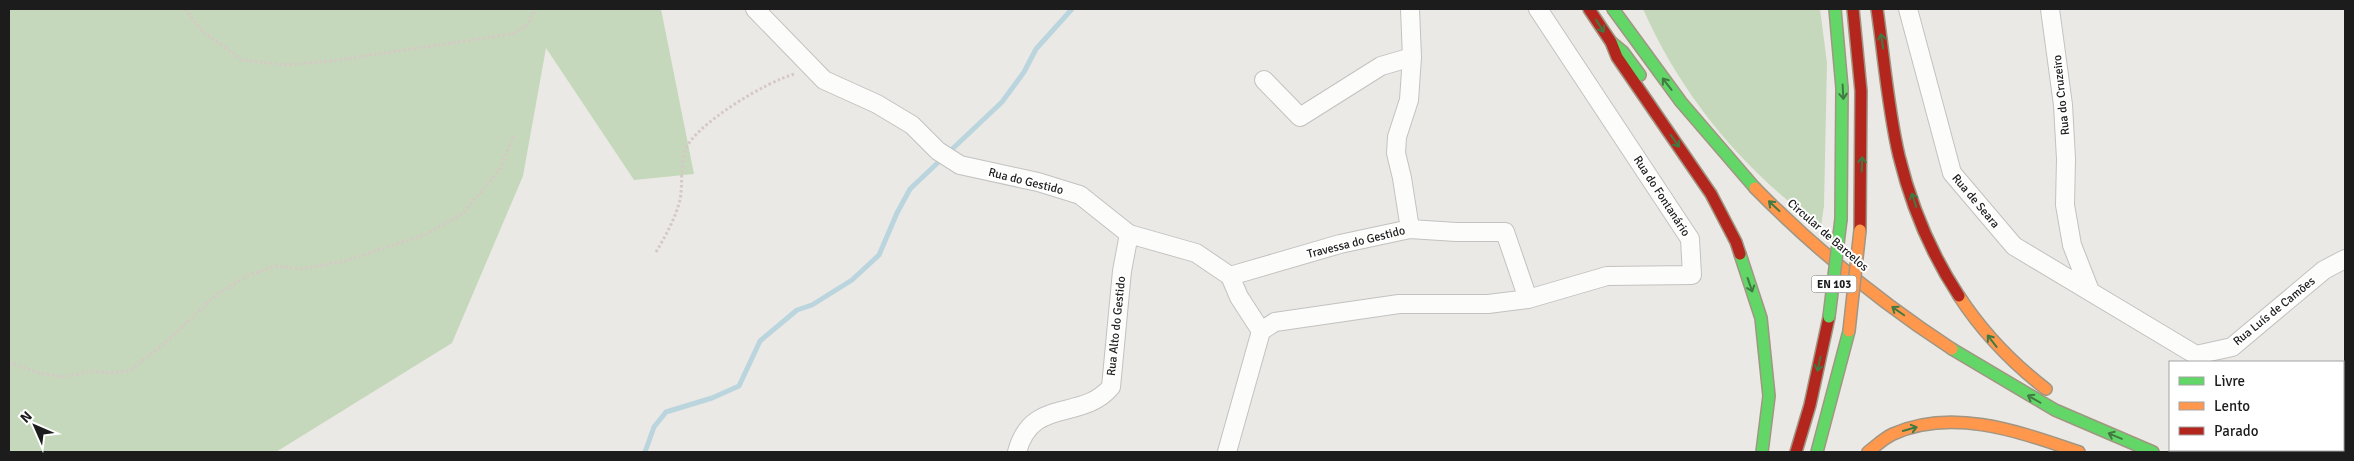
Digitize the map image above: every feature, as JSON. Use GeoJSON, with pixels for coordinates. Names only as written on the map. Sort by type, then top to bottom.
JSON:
{"type":"FeatureCollection","features":[{"type":"Feature","properties":{"kind":"main road"},"geometry":{"type":"LineString","coordinates":[[1589,9],[1610,42],[1617,57],[1711,194],[1736,242],[1761,318],[1769,396],[1762,452]]}},
{"type":"Feature","properties":{"kind":"main road","name":"Circular de Barcelos"},"geometry":{"type":"LineString","coordinates":[[1613,9],[1644,54],[1704,130],[1751,183],[1817,247],[1883,301],[1977,366],[2044,404],[2153,452]]}},
{"type":"Feature","properties":{"kind":"main road"},"geometry":{"type":"LineString","coordinates":[[1796,452],[1810,405],[1829,317],[1841,219],[1844,119],[1835,9]]}},
{"type":"Feature","properties":{"kind":"main road"},"geometry":{"type":"LineString","coordinates":[[1817,452],[1849,331],[1860,230],[1863,123],[1858,42],[1853,9]]}},
{"type":"Feature","properties":{"kind":"main road"},"geometry":{"type":"LineString","coordinates":[[1877,9],[1900,158],[1922,226],[1952,288],[1996,346],[2024,374],[2066,404],[2078,420]]}},
{"type":"Feature","properties":{"kind":"main road"},"geometry":{"type":"LineString","coordinates":[[1638,23],[1644,54]]}},
{"type":"Feature","properties":{"kind":"main road"},"geometry":{"type":"LineString","coordinates":[[1610,42],[1623,52],[1675,120]]}},
{"type":"Feature","properties":{"kind":"main road","name":"EN 103"},"geometry":{"type":"LineString","coordinates":[[1820,272],[1863,306]]}},
{"type":"Feature","properties":{"kind":"main road"},"geometry":{"type":"LineString","coordinates":[[1868,452],[1893,434],[1936,421],[1982,424],[2079,452]]}},
{"type":"Feature","properties":{"kind":"street","name":"Rua do Gestido"},"geometry":{"type":"LineString","coordinates":[[755,9],[824,80],[877,104],[912,125],[938,151],[960,165],[1038,182],[1080,195],[1129,234],[1196,253],[1230,276]]}},
{"type":"Feature","properties":{"kind":"street"},"geometry":{"type":"LineString","coordinates":[[1410,9],[1412,57],[1409,100],[1397,137],[1396,153],[1410,229]]}},
{"type":"Feature","properties":{"kind":"street","name":"Rua do Fontanário"},"geometry":{"type":"LineString","coordinates":[[1261,331],[1275,322],[1399,304],[1488,304],[1528,299],[1607,276],[1692,275],[1690,239],[1538,9]]}},
{"type":"Feature","properties":{"kind":"street","name":"Rua de Seara"},"geometry":{"type":"LineString","coordinates":[[1908,9],[1952,173],[2014,246],[2090,291]]}},
{"type":"Feature","properties":{"kind":"street","name":"Rua do Cruzeiro"},"geometry":{"type":"LineString","coordinates":[[2050,9],[2061,82],[2066,182],[2065,206],[2072,245],[2090,291]]}},
{"type":"Feature","properties":{"kind":"street"},"geometry":{"type":"LineString","coordinates":[[1264,80],[1300,118],[1381,66],[1412,57]]}},
{"type":"Feature","properties":{"kind":"street","name":"Travessa do Gestido"},"geometry":{"type":"LineString","coordinates":[[1230,276],[1340,244],[1410,229],[1456,232],[1505,232],[1528,299]]}},
{"type":"Feature","properties":{"kind":"street","name":"Rua Alto do Gestido"},"geometry":{"type":"LineString","coordinates":[[1017,452],[1021,436],[1040,417],[1101,398],[1110,387],[1122,271],[1129,234]]}},
{"type":"Feature","properties":{"kind":"street","name":"Rua Luís de Camões"},"geometry":{"type":"LineString","coordinates":[[2090,291],[2196,355],[2232,347],[2324,270],[2345,259]]}},
{"type":"Feature","properties":{"kind":"street"},"geometry":{"type":"LineString","coordinates":[[1227,452],[1261,331],[1239,298],[1230,276]]}},
{"type":"Feature","properties":{"kind":"path"},"geometry":{"type":"LineString","coordinates":[[185,9],[201,30],[242,60],[286,65],[331,61],[512,34],[527,25],[535,9]]}},
{"type":"Feature","properties":{"kind":"path"},"geometry":{"type":"LineString","coordinates":[[656,252],[676,213],[680,198],[681,170],[685,149],[716,117],[763,87],[793,74],[816,72]]}},
{"type":"Feature","properties":{"kind":"path"},"geometry":{"type":"LineString","coordinates":[[9,362],[39,373],[64,377],[92,370],[109,373],[129,371],[166,342],[216,295],[248,275],[277,266],[300,268],[345,261],[428,234],[463,213],[500,169],[514,135]]}},
{"type":"Feature","properties":{"kind":"green space"},"geometry":{"type":"Polygon","coordinates":[[[9,9],[661,9],[694,174],[634,180],[546,48],[523,176],[452,343],[276,452],[9,452],[9,9]]]}},
{"type":"Feature","properties":{"kind":"green space"},"geometry":{"type":"Polygon","coordinates":[[[1643,9],[1820,9],[1827,63],[1824,206],[1821,226],[1766,181],[1717,130],[1676,72],[1658,41],[1643,9]]]}},
{"type":"Feature","properties":{"kind":"waterway"},"geometry":{"type":"LineString","coordinates":[[645,452],[654,427],[666,412],[712,398],[739,386],[760,341],[797,310],[812,305],[852,280],[879,255],[897,213],[910,189],[1002,102],[1024,72],[1036,49],[1072,9]]}},
{"type":"Feature","properties":{"kind":"traffic: fast"},"geometry":{"type":"LineString","coordinates":[[1613,9],[1681,102],[1755,188]]}},
{"type":"Feature","properties":{"kind":"traffic: fast"},"geometry":{"type":"LineString","coordinates":[[1835,9],[1842,88],[1841,219]]}},
{"type":"Feature","properties":{"kind":"traffic: fast"},"geometry":{"type":"LineString","coordinates":[[1611,42],[1623,52],[1640,75]]}},
{"type":"Feature","properties":{"kind":"traffic: fast"},"geometry":{"type":"LineString","coordinates":[[1829,317],[1841,219]]}},
{"type":"Feature","properties":{"kind":"traffic: fast"},"geometry":{"type":"LineString","coordinates":[[1740,254],[1761,318],[1769,396],[1762,452]]}},
{"type":"Feature","properties":{"kind":"traffic: fast"},"geometry":{"type":"LineString","coordinates":[[1817,452],[1849,331]]}},
{"type":"Feature","properties":{"kind":"traffic: fast"},"geometry":{"type":"LineString","coordinates":[[1952,349],[2055,410],[2153,452]]}},
{"type":"Feature","properties":{"kind":"traffic: slow"},"geometry":{"type":"LineString","coordinates":[[1755,188],[1849,274],[1899,313],[1952,349]]}},
{"type":"Feature","properties":{"kind":"traffic: slow"},"geometry":{"type":"LineString","coordinates":[[1849,331],[1860,230]]}},
{"type":"Feature","properties":{"kind":"traffic: slow"},"geometry":{"type":"LineString","coordinates":[[1959,296],[1998,346],[2046,389]]}},
{"type":"Feature","properties":{"kind":"traffic: slow"},"geometry":{"type":"LineString","coordinates":[[1868,452],[1893,434],[1916,426],[1939,423],[1986,425],[2010,430],[2079,452]]}},
{"type":"Feature","properties":{"kind":"traffic: jam"},"geometry":{"type":"LineString","coordinates":[[1589,9],[1611,42],[1617,57],[1711,194],[1736,242],[1740,254]]}},
{"type":"Feature","properties":{"kind":"traffic: jam"},"geometry":{"type":"LineString","coordinates":[[1853,9],[1861,91],[1860,230]]}},
{"type":"Feature","properties":{"kind":"traffic: jam"},"geometry":{"type":"LineString","coordinates":[[1877,9],[1892,120],[1904,174],[1916,211],[1931,247],[1959,296]]}},
{"type":"Feature","properties":{"kind":"traffic: jam"},"geometry":{"type":"LineString","coordinates":[[1796,452],[1810,405],[1829,317]]}}]}
